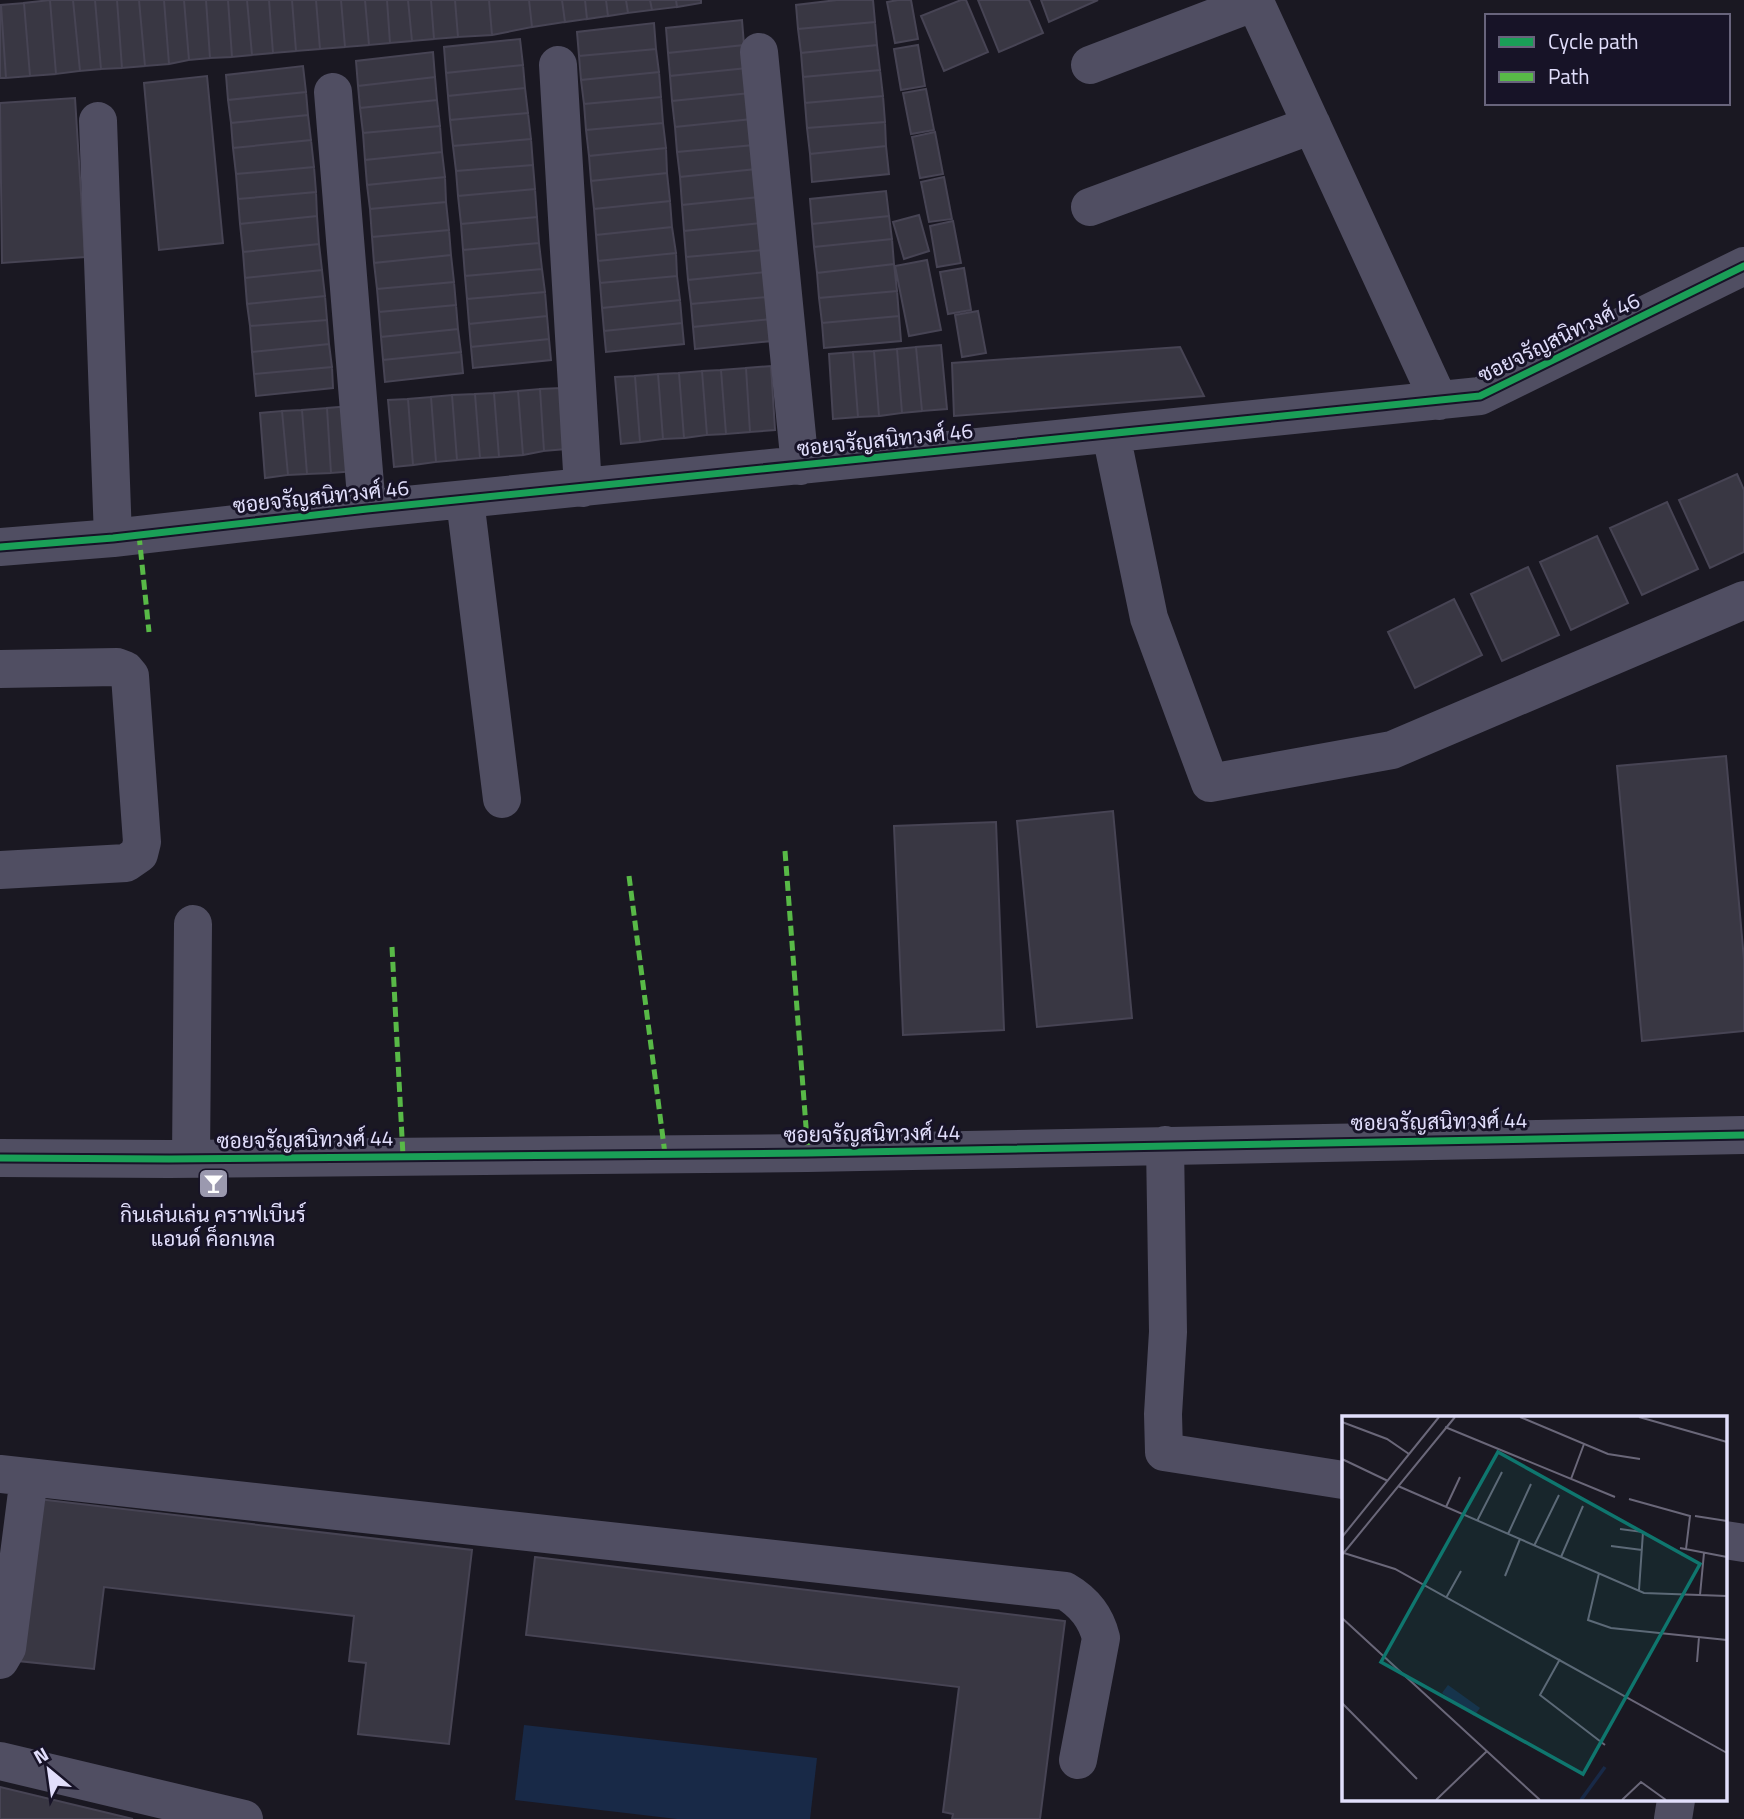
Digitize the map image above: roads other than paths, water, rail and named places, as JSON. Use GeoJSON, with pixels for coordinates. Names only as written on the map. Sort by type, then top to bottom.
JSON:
{"type":"FeatureCollection","features":[{"type":"Feature","properties":{"kind":"street"},"geometry":{"type":"LineString","coordinates":[[1090,65],[1255,2],[1439,401]]}},
{"type":"Feature","properties":{"kind":"street"},"geometry":{"type":"LineString","coordinates":[[759,52],[800,466]]}},
{"type":"Feature","properties":{"kind":"street"},"geometry":{"type":"LineString","coordinates":[[558,65],[583,488]]}},
{"type":"Feature","properties":{"kind":"street"},"geometry":{"type":"LineString","coordinates":[[333,92],[367,509]]}},
{"type":"Feature","properties":{"kind":"street"},"geometry":{"type":"LineString","coordinates":[[98,121],[113,538]]}},
{"type":"Feature","properties":{"kind":"street"},"geometry":{"type":"LineString","coordinates":[[1090,207],[1312,125]]}},
{"type":"Feature","properties":{"kind":"street","name":"ซอยจรัญสนิทวงศ์ 46"},"geometry":{"type":"LineString","coordinates":[[0,547],[113,538],[367,509],[1480,396],[1744,266]]}},
{"type":"Feature","properties":{"kind":"street"},"geometry":{"type":"LineString","coordinates":[[1111,434],[1149,618],[1210,783],[1392,750],[1744,600]]}},
{"type":"Feature","properties":{"kind":"street"},"geometry":{"type":"LineString","coordinates":[[465,500],[502,799]]}},
{"type":"Feature","properties":{"kind":"street"},"geometry":{"type":"LineString","coordinates":[[0,669],[117,667],[130,676],[142,842],[136,857],[126,863],[0,870]]}},
{"type":"Feature","properties":{"kind":"street"},"geometry":{"type":"LineString","coordinates":[[191,1159],[193,924]]}},
{"type":"Feature","properties":{"kind":"street","name":"ซอยจรัญสนิทวงศ์ 44"},"geometry":{"type":"LineString","coordinates":[[0,1158],[191,1159],[808,1153],[1744,1135]]}},
{"type":"Feature","properties":{"kind":"street"},"geometry":{"type":"LineString","coordinates":[[1165,1145],[1168,1332],[1163,1414],[1164,1452],[1342,1480]]}},
{"type":"Feature","properties":{"kind":"street"},"geometry":{"type":"LineString","coordinates":[[0,1660],[7,1648],[14,1475],[1065,1591],[1085,1606],[1096,1621],[1101,1638],[1078,1760]]}},
{"type":"Feature","properties":{"kind":"street"},"geometry":{"type":"LineString","coordinates":[[1726,1540],[1744,1543]]}},
{"type":"Feature","properties":{"kind":"street"},"geometry":{"type":"LineString","coordinates":[[0,1761],[244,1819]]}},
{"type":"Feature","properties":{"kind":"street"},"geometry":{"type":"LineString","coordinates":[[1673,1819],[1676,1801]]}},
{"type":"Feature","properties":{"kind":"water"},"geometry":{"type":"Polygon","coordinates":[[[524,1725],[817,1758],[810,1819],[677,1819],[515,1800],[524,1725]]]}},
{"type":"Feature","properties":{"kind":"place","name":"กินเล่นเล่น คราฟเบีนร์ แอนด์ ค็อกเทล"},"geometry":{"type":"Point","coordinates":[213,1183]}}]}
